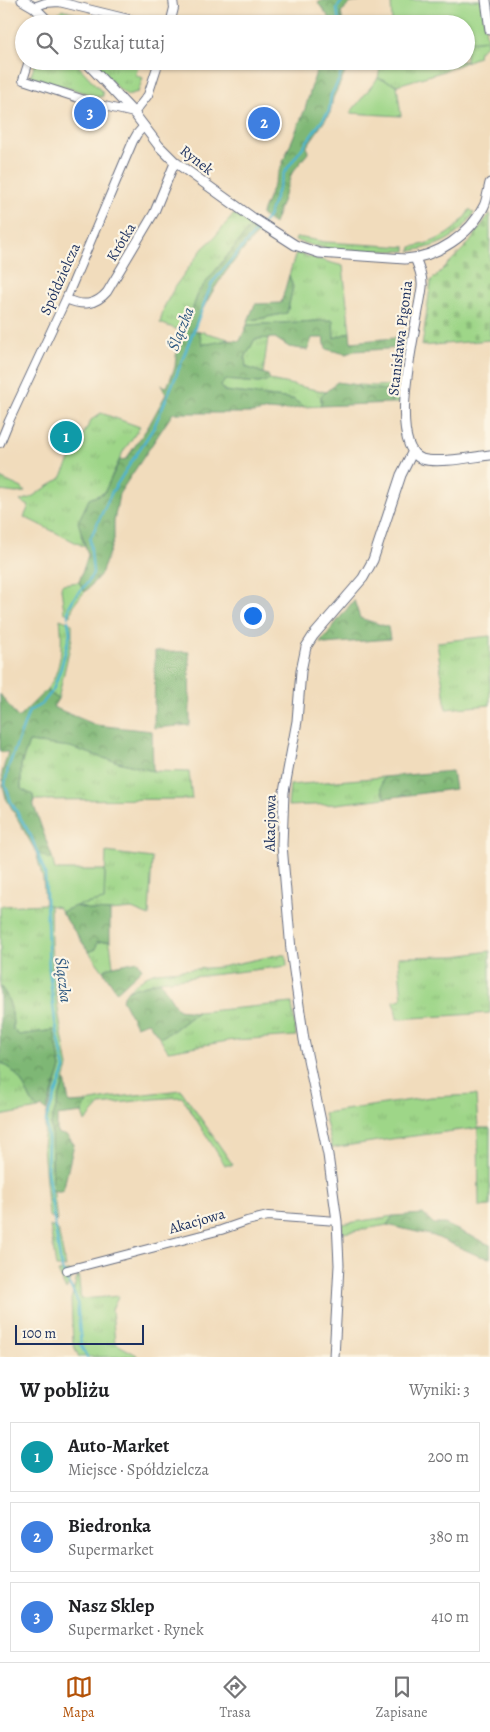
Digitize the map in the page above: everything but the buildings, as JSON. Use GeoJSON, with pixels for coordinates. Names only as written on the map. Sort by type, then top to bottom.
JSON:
{"type":"FeatureCollection","features":[{"type":"Feature","properties":{"kind":"street"},"geometry":{"type":"LineString","coordinates":[[22,0],[34,7],[40,15]]}},
{"type":"Feature","properties":{"kind":"street"},"geometry":{"type":"LineString","coordinates":[[172,15],[173,0]]}},
{"type":"Feature","properties":{"kind":"street"},"geometry":{"type":"LineString","coordinates":[[486,0],[490,30]]}},
{"type":"Feature","properties":{"kind":"street"},"geometry":{"type":"LineString","coordinates":[[34,7],[45,3],[64,3],[113,15]]}},
{"type":"Feature","properties":{"kind":"street"},"geometry":{"type":"LineString","coordinates":[[26,70],[23,80],[100,105],[134,113],[148,95],[156,70]]}},
{"type":"Feature","properties":{"kind":"street","name":"Rynek"},"geometry":{"type":"LineString","coordinates":[[93,70],[134,113],[175,162],[253,218]]}},
{"type":"Feature","properties":{"kind":"street","name":"Spółdzielcza"},"geometry":{"type":"LineString","coordinates":[[0,444],[66,299],[133,141],[144,126]]}},
{"type":"Feature","properties":{"kind":"street","name":"Krótka"},"geometry":{"type":"LineString","coordinates":[[66,299],[76,303],[93,303],[101,299],[107,292],[154,213],[175,162]]}},
{"type":"Feature","properties":{"kind":"street"},"geometry":{"type":"LineString","coordinates":[[415,258],[453,242],[472,224],[487,206],[490,183]]}},
{"type":"Feature","properties":{"kind":"street","name":"Stanisława Pigonia"},"geometry":{"type":"LineString","coordinates":[[253,218],[295,246],[319,253],[415,258],[421,274],[422,288],[410,348],[406,382],[405,421],[412,453]]}},
{"type":"Feature","properties":{"kind":"street"},"geometry":{"type":"LineString","coordinates":[[0,418],[9,421]]}},
{"type":"Feature","properties":{"kind":"street"},"geometry":{"type":"LineString","coordinates":[[412,453],[422,459],[433,460],[490,456]]}},
{"type":"Feature","properties":{"kind":"street","name":"Akacjowa"},"geometry":{"type":"LineString","coordinates":[[334,1357],[339,1265],[337,1221],[328,1155],[304,1040],[291,950],[282,845],[284,792],[297,720],[306,648],[319,628],[363,578],[373,560],[401,475],[412,453]]}},
{"type":"Feature","properties":{"kind":"street","name":"Akacjowa"},"geometry":{"type":"LineString","coordinates":[[67,1270],[268,1216],[337,1221]]}},
{"type":"Feature","properties":{"kind":"green space"},"geometry":{"type":"Polygon","coordinates":[[[322,0],[360,0],[359,2],[351,3],[341,12],[342,15],[327,15],[318,3],[322,0]]]}},
{"type":"Feature","properties":{"kind":"green space"},"geometry":{"type":"Polygon","coordinates":[[[391,0],[481,0],[487,40],[475,41],[475,15],[392,15],[391,0]]]}},
{"type":"Feature","properties":{"kind":"green space"},"geometry":{"type":"Polygon","coordinates":[[[62,9],[79,15],[57,15],[62,9]]]}},
{"type":"Feature","properties":{"kind":"green space"},"geometry":{"type":"Polygon","coordinates":[[[487,40],[487,45],[479,51],[478,57],[475,58],[475,41],[487,40]]]}},
{"type":"Feature","properties":{"kind":"green space"},"geometry":{"type":"Polygon","coordinates":[[[33,70],[82,70],[103,93],[103,96],[99,97],[32,77],[33,70]]]}},
{"type":"Feature","properties":{"kind":"green space"},"geometry":{"type":"Polygon","coordinates":[[[102,70],[137,70],[136,75],[143,78],[138,92],[127,95],[102,70]]]}},
{"type":"Feature","properties":{"kind":"green space"},"geometry":{"type":"Polygon","coordinates":[[[316,70],[347,70],[333,98],[330,113],[307,146],[308,153],[292,173],[274,224],[261,215],[305,109],[316,70]]]}},
{"type":"Feature","properties":{"kind":"green space"},"geometry":{"type":"Polygon","coordinates":[[[380,70],[446,70],[397,85],[378,78],[380,70]]]}},
{"type":"Feature","properties":{"kind":"green space"},"geometry":{"type":"Polygon","coordinates":[[[378,78],[397,85],[401,116],[350,113],[378,78]]]}},
{"type":"Feature","properties":{"kind":"green space"},"geometry":{"type":"Polygon","coordinates":[[[470,209],[474,213],[455,235],[439,244],[410,251],[411,247],[429,243],[445,235],[459,224],[470,209]]]}},
{"type":"Feature","properties":{"kind":"green space"},"geometry":{"type":"Polygon","coordinates":[[[490,213],[490,340],[422,346],[431,281],[470,242],[490,213]]]}},
{"type":"Feature","properties":{"kind":"green space"},"geometry":{"type":"Polygon","coordinates":[[[234,214],[252,225],[199,291],[184,332],[160,323],[164,307],[176,285],[203,248],[234,214]]]}},
{"type":"Feature","properties":{"kind":"green space"},"geometry":{"type":"Polygon","coordinates":[[[252,225],[260,231],[214,289],[194,330],[199,331],[202,344],[229,340],[240,341],[247,325],[333,320],[334,338],[350,332],[351,342],[405,337],[403,348],[354,351],[346,354],[326,349],[324,338],[312,338],[308,350],[289,347],[275,338],[255,339],[245,358],[246,367],[268,375],[270,380],[259,383],[225,380],[221,386],[224,391],[293,399],[304,407],[253,413],[173,413],[119,494],[114,522],[114,540],[101,574],[85,592],[79,582],[88,555],[78,522],[89,499],[104,493],[120,460],[126,459],[148,427],[166,394],[161,385],[167,387],[199,291],[252,225]]]}},
{"type":"Feature","properties":{"kind":"green space"},"geometry":{"type":"Polygon","coordinates":[[[297,237],[326,242],[406,247],[406,251],[336,249],[295,240],[297,237]]]}},
{"type":"Feature","properties":{"kind":"green space"},"geometry":{"type":"Polygon","coordinates":[[[296,253],[343,266],[350,332],[334,338],[333,320],[247,325],[248,321],[287,313],[293,287],[289,275],[296,253]]]}},
{"type":"Feature","properties":{"kind":"green space"},"geometry":{"type":"Polygon","coordinates":[[[289,275],[293,287],[287,313],[248,321],[255,304],[281,303],[289,275]]]}},
{"type":"Feature","properties":{"kind":"green space"},"geometry":{"type":"Polygon","coordinates":[[[199,331],[229,339],[212,344],[202,344],[199,331]]]}},
{"type":"Feature","properties":{"kind":"green space"},"geometry":{"type":"Polygon","coordinates":[[[268,338],[263,373],[246,367],[245,358],[255,339],[268,338]]]}},
{"type":"Feature","properties":{"kind":"green space"},"geometry":{"type":"Polygon","coordinates":[[[225,380],[259,383],[270,380],[326,392],[321,396],[321,406],[304,407],[293,399],[225,391],[221,386],[225,380]]]}},
{"type":"Feature","properties":{"kind":"green space"},"geometry":{"type":"Polygon","coordinates":[[[337,382],[358,385],[359,388],[391,390],[392,403],[321,406],[321,396],[337,382]]]}},
{"type":"Feature","properties":{"kind":"green space"},"geometry":{"type":"Polygon","coordinates":[[[358,385],[399,385],[399,403],[392,403],[390,390],[359,388],[358,385]]]}},
{"type":"Feature","properties":{"kind":"green space"},"geometry":{"type":"Polygon","coordinates":[[[101,413],[140,427],[123,452],[104,493],[89,499],[81,535],[85,547],[24,517],[29,506],[20,501],[30,498],[61,478],[91,420],[101,413]]]}},
{"type":"Feature","properties":{"kind":"green space"},"geometry":{"type":"Polygon","coordinates":[[[0,478],[22,488],[25,492],[0,491],[0,478]]]}},
{"type":"Feature","properties":{"kind":"green space"},"geometry":{"type":"Polygon","coordinates":[[[79,582],[85,592],[77,600],[71,616],[64,612],[61,588],[62,584],[79,582]]]}},
{"type":"Feature","properties":{"kind":"green space"},"geometry":{"type":"Polygon","coordinates":[[[354,600],[360,618],[388,627],[390,639],[320,643],[354,600]]]}},
{"type":"Feature","properties":{"kind":"green space"},"geometry":{"type":"Polygon","coordinates":[[[60,619],[72,624],[72,638],[58,699],[46,690],[55,675],[60,656],[60,619]]]}},
{"type":"Feature","properties":{"kind":"green space"},"geometry":{"type":"Polygon","coordinates":[[[490,636],[490,705],[446,709],[437,642],[490,636]]]}},
{"type":"Feature","properties":{"kind":"green space"},"geometry":{"type":"Polygon","coordinates":[[[155,651],[189,652],[190,725],[154,728],[155,651]]]}},
{"type":"Feature","properties":{"kind":"green space"},"geometry":{"type":"Polygon","coordinates":[[[46,690],[58,699],[53,707],[96,725],[152,731],[153,771],[70,747],[29,742],[21,765],[21,789],[33,795],[34,806],[52,857],[49,859],[36,852],[6,798],[2,773],[8,752],[0,752],[0,694],[18,718],[46,690]]]}},
{"type":"Feature","properties":{"kind":"green space"},"geometry":{"type":"Polygon","coordinates":[[[29,742],[70,746],[103,758],[153,771],[189,772],[192,799],[34,800],[33,795],[21,790],[21,765],[29,742]]]}},
{"type":"Feature","properties":{"kind":"green space"},"geometry":{"type":"Polygon","coordinates":[[[452,771],[455,789],[386,798],[382,790],[381,785],[384,777],[452,771]]]}},
{"type":"Feature","properties":{"kind":"green space"},"geometry":{"type":"Polygon","coordinates":[[[384,777],[381,788],[386,798],[336,804],[288,806],[290,785],[384,777]]]}},
{"type":"Feature","properties":{"kind":"green space"},"geometry":{"type":"Polygon","coordinates":[[[36,852],[49,859],[52,857],[55,870],[105,870],[104,900],[75,906],[61,912],[58,907],[45,904],[43,879],[36,852]]]}},
{"type":"Feature","properties":{"kind":"green space"},"geometry":{"type":"Polygon","coordinates":[[[106,852],[152,858],[149,916],[132,909],[110,911],[92,910],[75,906],[104,900],[106,852]]]}},
{"type":"Feature","properties":{"kind":"green space"},"geometry":{"type":"Polygon","coordinates":[[[50,905],[53,974],[68,1067],[51,1124],[52,1179],[57,1221],[49,1216],[43,1147],[46,1116],[61,1068],[54,1030],[19,1035],[13,1030],[11,1007],[7,996],[0,986],[0,906],[50,905]]]}},
{"type":"Feature","properties":{"kind":"green space"},"geometry":{"type":"Polygon","coordinates":[[[75,906],[92,910],[110,911],[110,941],[97,942],[96,949],[89,952],[61,912],[75,906]]]}},
{"type":"Feature","properties":{"kind":"green space"},"geometry":{"type":"Polygon","coordinates":[[[110,941],[113,966],[103,971],[89,952],[96,949],[97,942],[110,941]]]}},
{"type":"Feature","properties":{"kind":"green space"},"geometry":{"type":"Polygon","coordinates":[[[490,951],[490,1013],[397,1019],[394,1001],[402,999],[398,957],[456,956],[490,951]]]}},
{"type":"Feature","properties":{"kind":"green space"},"geometry":{"type":"Polygon","coordinates":[[[277,955],[286,955],[287,966],[160,981],[128,990],[146,976],[155,972],[221,967],[277,955]]]}},
{"type":"Feature","properties":{"kind":"green space"},"geometry":{"type":"Polygon","coordinates":[[[138,961],[142,969],[117,992],[103,971],[109,967],[138,961]]]}},
{"type":"Feature","properties":{"kind":"green space"},"geometry":{"type":"Polygon","coordinates":[[[160,981],[178,1010],[197,1012],[174,1030],[160,1038],[148,1022],[136,1026],[122,999],[128,990],[160,981]]]}},
{"type":"Feature","properties":{"kind":"green space"},"geometry":{"type":"Polygon","coordinates":[[[0,986],[7,996],[11,1007],[13,1030],[19,1035],[54,1030],[61,1068],[46,1111],[42,1107],[38,1109],[35,1106],[19,1078],[0,1062],[0,986]]]}},
{"type":"Feature","properties":{"kind":"green space"},"geometry":{"type":"Polygon","coordinates":[[[292,1003],[296,1036],[234,1040],[168,1051],[160,1038],[174,1030],[197,1012],[292,1003]]]}},
{"type":"Feature","properties":{"kind":"green space"},"geometry":{"type":"Polygon","coordinates":[[[0,1062],[19,1078],[31,1101],[38,1109],[0,1116],[0,1062]]]}},
{"type":"Feature","properties":{"kind":"green space"},"geometry":{"type":"Polygon","coordinates":[[[65,1079],[69,1103],[87,1102],[82,1113],[57,1116],[57,1133],[67,1136],[74,1144],[63,1191],[53,1191],[51,1124],[65,1079]]]}},
{"type":"Feature","properties":{"kind":"green space"},"geometry":{"type":"Polygon","coordinates":[[[181,1090],[233,1165],[225,1165],[182,1097],[100,1105],[85,1122],[82,1113],[87,1102],[181,1090]]]}},
{"type":"Feature","properties":{"kind":"green space"},"geometry":{"type":"Polygon","coordinates":[[[476,1095],[478,1128],[332,1148],[324,1113],[431,1097],[476,1095]]]}},
{"type":"Feature","properties":{"kind":"green space"},"geometry":{"type":"Polygon","coordinates":[[[478,1128],[490,1128],[490,1206],[479,1207],[478,1128]]]}},
{"type":"Feature","properties":{"kind":"green space"},"geometry":{"type":"Polygon","coordinates":[[[423,1214],[434,1224],[445,1224],[490,1245],[490,1258],[479,1256],[434,1236],[387,1225],[393,1216],[423,1214]]]}},
{"type":"Feature","properties":{"kind":"green space"},"geometry":{"type":"Polygon","coordinates":[[[393,1216],[387,1225],[343,1233],[342,1224],[393,1216]]]}},
{"type":"Feature","properties":{"kind":"green space"},"geometry":{"type":"Polygon","coordinates":[[[50,1226],[58,1230],[66,1267],[56,1267],[50,1226]]]}},
{"type":"Feature","properties":{"kind":"green space"},"geometry":{"type":"Polygon","coordinates":[[[70,1271],[72,1278],[66,1290],[58,1272],[70,1271]]]}},
{"type":"Feature","properties":{"kind":"green space"},"geometry":{"type":"Polygon","coordinates":[[[78,1273],[81,1299],[119,1296],[112,1309],[115,1343],[137,1355],[136,1357],[79,1357],[73,1344],[71,1300],[78,1273]]]}},
{"type":"Feature","properties":{"kind":"waterway","name":"Ślączka"},"geometry":{"type":"LineString","coordinates":[[338,15],[337,8],[343,0]]}},
{"type":"Feature","properties":{"kind":"waterway","name":"Ślączka"},"geometry":{"type":"LineString","coordinates":[[68,617],[69,607],[74,598],[93,573],[90,539],[112,492],[154,427],[212,283],[268,217],[284,173],[329,111],[331,95],[342,70]]}},
{"type":"Feature","properties":{"kind":"waterway","name":"Ślączka"},"geometry":{"type":"LineString","coordinates":[[68,621],[70,633],[53,690],[42,704],[29,711],[8,768],[5,784],[11,802],[31,836],[45,873],[49,969],[55,1021],[65,1069],[46,1120],[48,1140],[47,1170],[61,1267],[77,1300],[81,1346],[87,1357]]}},
{"type":"Feature","properties":{"kind":"place","name":"Nasz Sklep"},"geometry":{"type":"Point","coordinates":[90,113]}},
{"type":"Feature","properties":{"kind":"place","name":"Biedronka"},"geometry":{"type":"Point","coordinates":[264,123]}},
{"type":"Feature","properties":{"kind":"place","name":"Auto-Market"},"geometry":{"type":"Point","coordinates":[66,437]}}]}
